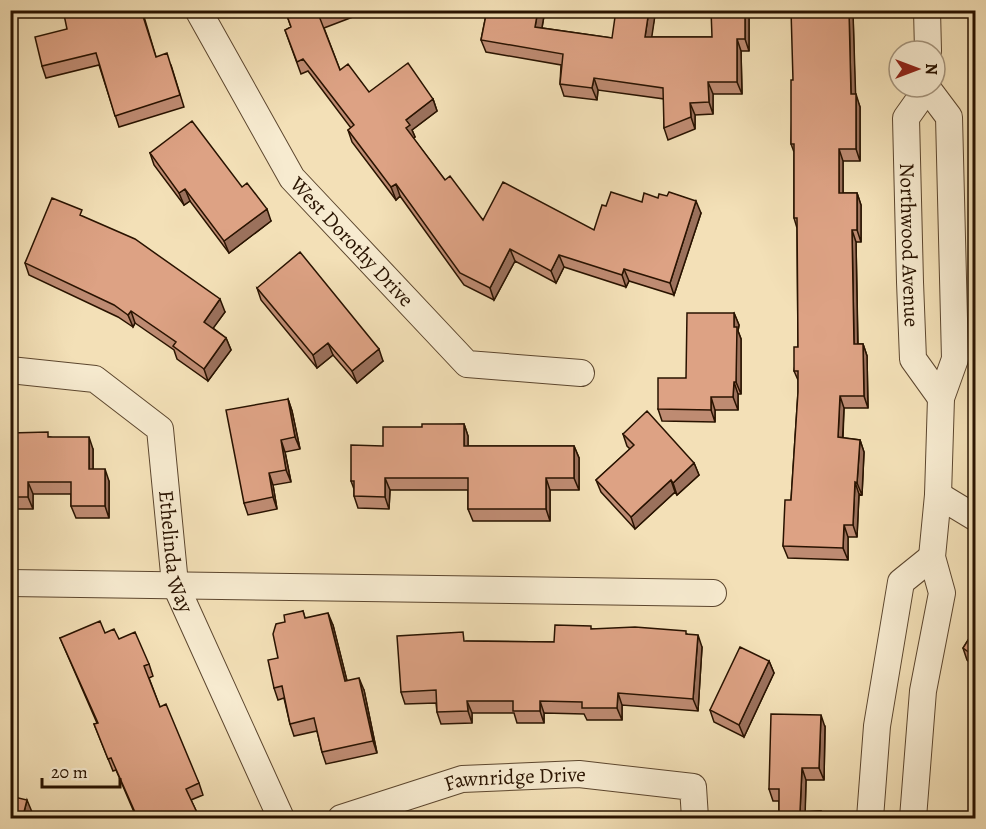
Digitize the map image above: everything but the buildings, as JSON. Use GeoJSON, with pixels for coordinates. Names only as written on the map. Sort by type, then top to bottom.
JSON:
{"type":"FeatureCollection","features":[{"type":"Feature","properties":{"kind":"street","name":"West Dorothy Drive"},"geometry":{"type":"LineString","coordinates":[[198,10],[292,178],[467,364],[581,373]]}},
{"type":"Feature","properties":{"kind":"street"},"geometry":{"type":"LineString","coordinates":[[927,10],[928,39]]}},
{"type":"Feature","properties":{"kind":"street","name":"Northwood Avenue"},"geometry":{"type":"LineString","coordinates":[[920,99],[906,118],[914,359],[941,398]]}},
{"type":"Feature","properties":{"kind":"street","name":"Northwood Avenue"},"geometry":{"type":"LineString","coordinates":[[913,819],[923,691],[942,593],[932,557],[938,495],[941,398],[955,359],[949,117],[936,99]]}},
{"type":"Feature","properties":{"kind":"street","name":"Ethelinda Way"},"geometry":{"type":"LineString","coordinates":[[10,370],[95,379],[160,429],[175,584],[281,819]]}},
{"type":"Feature","properties":{"kind":"street"},"geometry":{"type":"LineString","coordinates":[[938,495],[975,518]]}},
{"type":"Feature","properties":{"kind":"street"},"geometry":{"type":"LineString","coordinates":[[870,819],[877,726],[901,582],[932,557]]}},
{"type":"Feature","properties":{"kind":"street"},"geometry":{"type":"LineString","coordinates":[[10,583],[713,593]]}},
{"type":"Feature","properties":{"kind":"street","name":"Fawnridge Drive"},"geometry":{"type":"LineString","coordinates":[[341,819],[462,779],[579,774],[693,787],[695,819]]}}]}
